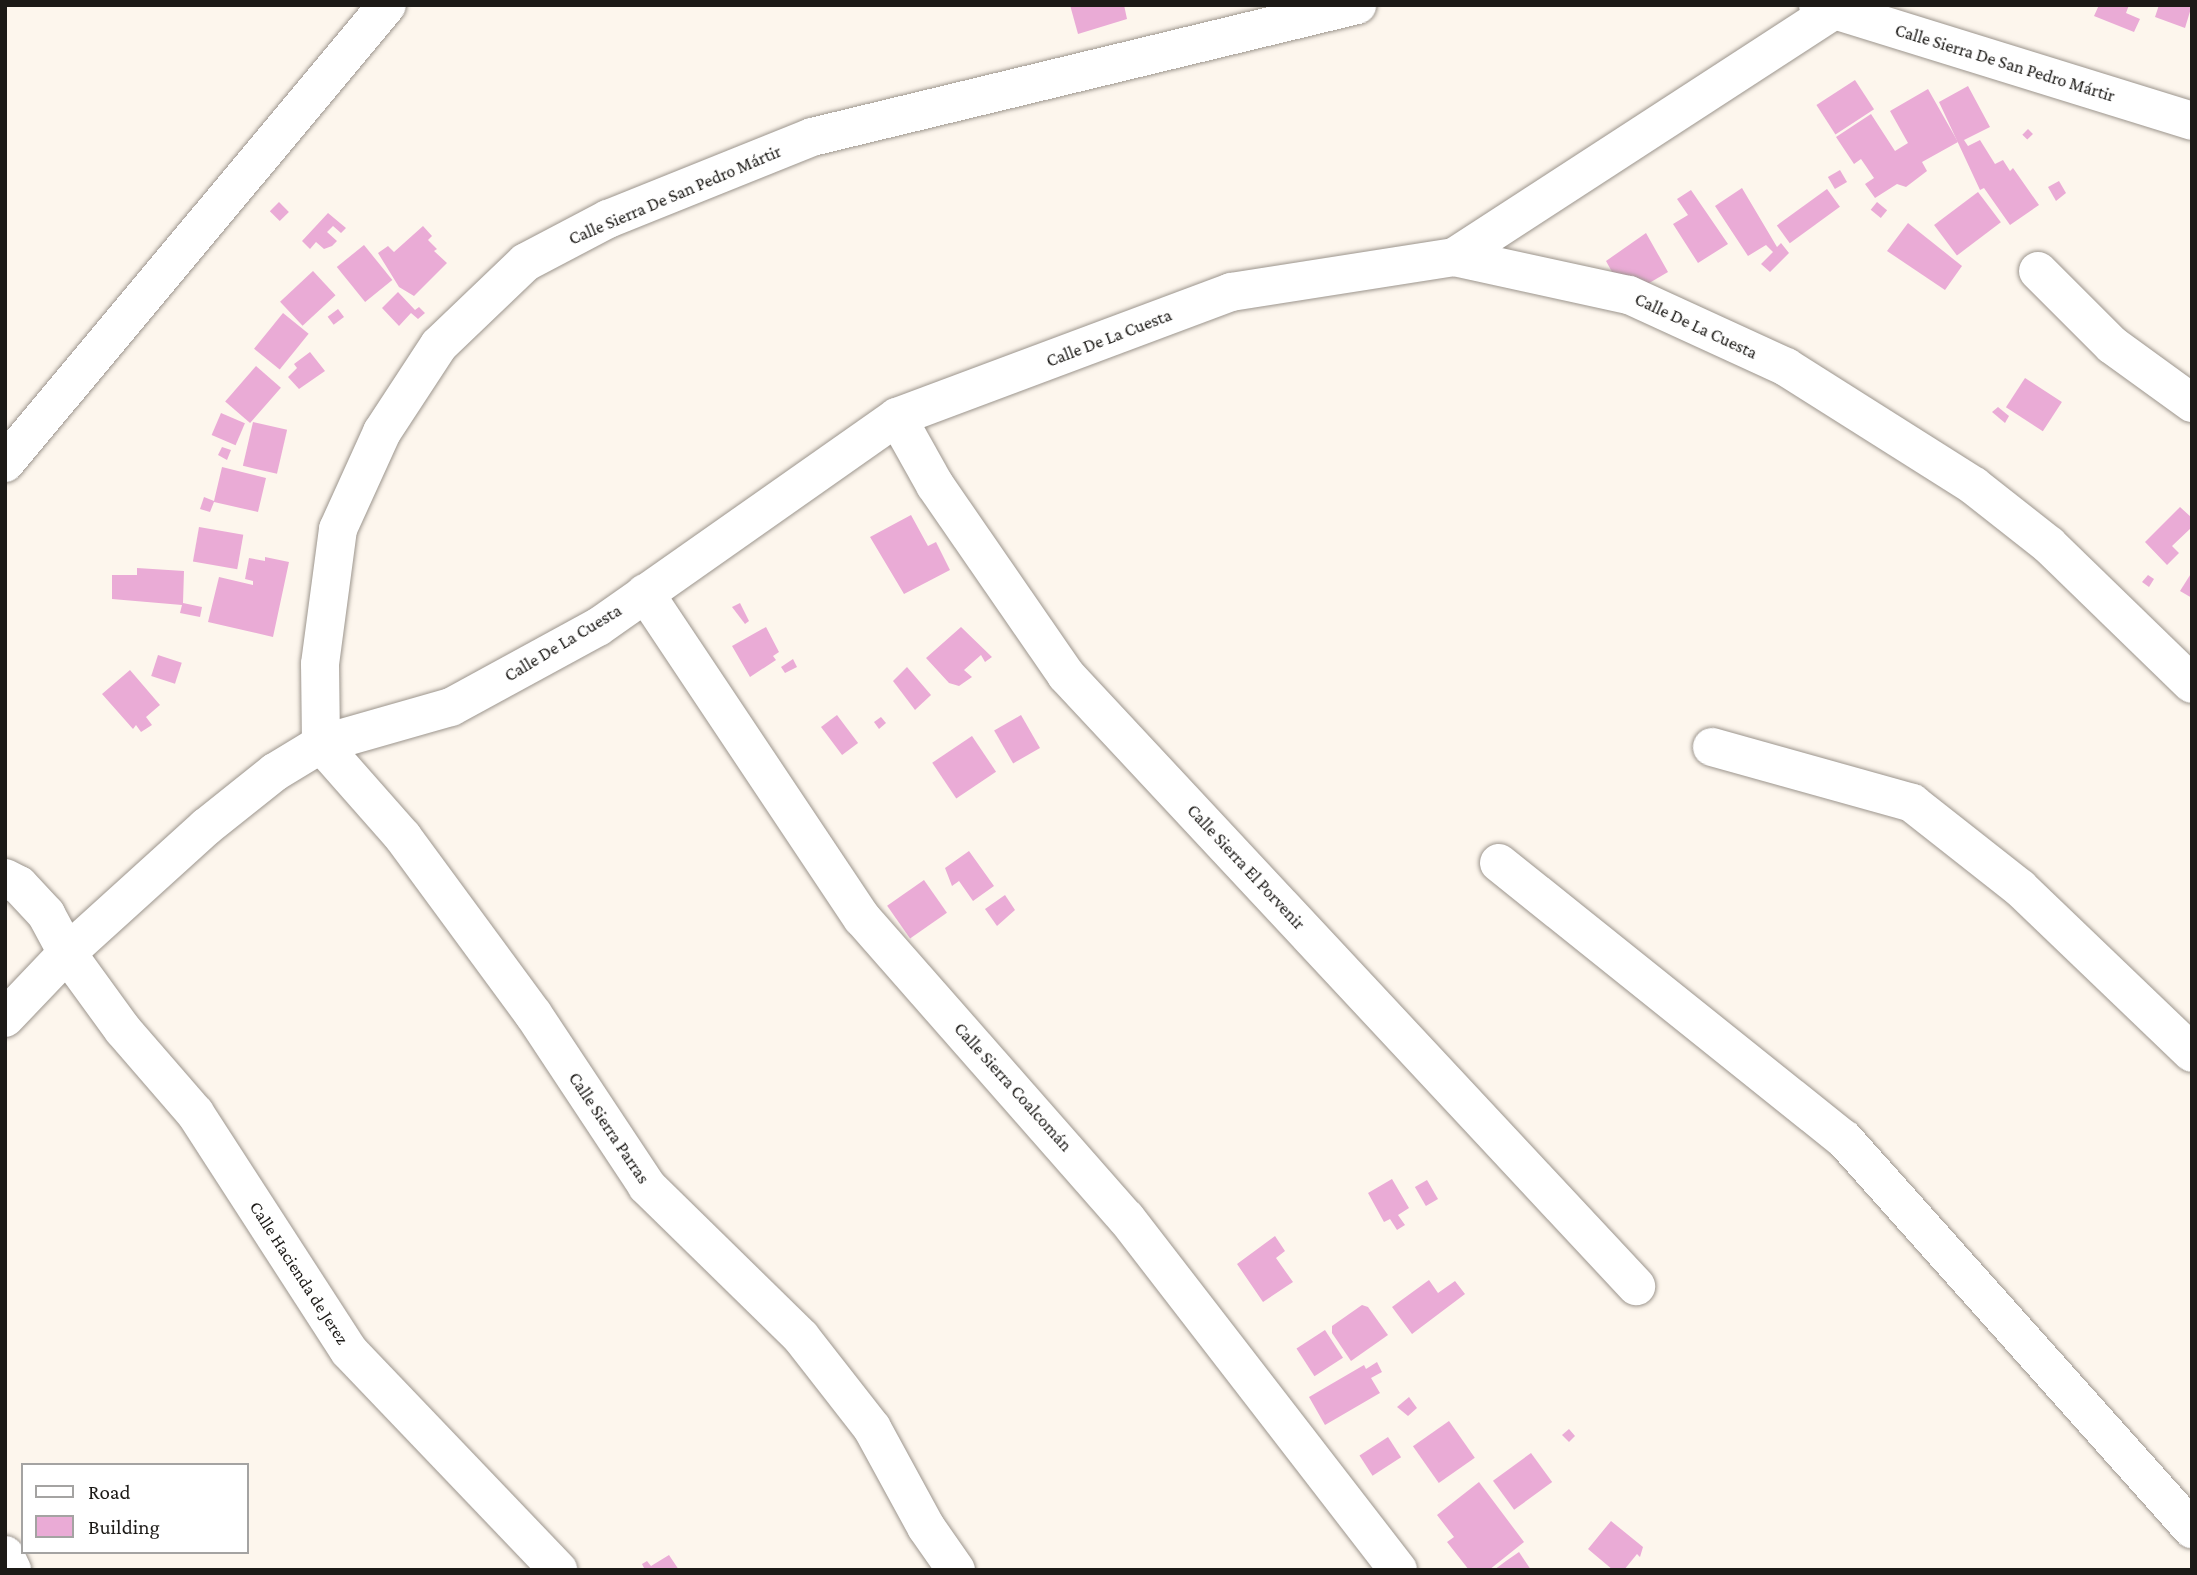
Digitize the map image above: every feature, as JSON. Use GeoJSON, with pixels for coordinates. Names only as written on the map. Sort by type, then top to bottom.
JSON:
{"type":"FeatureCollection","features":[{"type":"Feature","properties":{"kind":"street"},"geometry":{"type":"LineString","coordinates":[[5,463],[387,5]]}},
{"type":"Feature","properties":{"kind":"street","name":"Calle Sierra De San Pedro Mártir"},"geometry":{"type":"LineString","coordinates":[[321,744],[320,664],[338,529],[382,432],[439,345],[526,262],[608,219],[812,137],[1357,5]]}},
{"type":"Feature","properties":{"kind":"street"},"geometry":{"type":"LineString","coordinates":[[1454,257],[1826,7]]}},
{"type":"Feature","properties":{"kind":"street","name":"Calle Sierra De San Pedro Mártir"},"geometry":{"type":"LineString","coordinates":[[1826,7],[2192,121]]}},
{"type":"Feature","properties":{"kind":"street","name":"Calle De La Cuesta"},"geometry":{"type":"LineString","coordinates":[[5,1018],[66,953],[206,827],[275,772],[321,744],[452,707],[597,627],[897,417],[1231,292],[1454,257],[1629,295],[1786,367],[1985,494],[2049,545],[2192,684]]}},
{"type":"Feature","properties":{"kind":"street"},"geometry":{"type":"LineString","coordinates":[[2038,271],[2112,345],[2192,403]]}},
{"type":"Feature","properties":{"kind":"street","name":"Calle Sierra El Porvenir"},"geometry":{"type":"LineString","coordinates":[[897,417],[935,485],[1066,675],[1636,1286]]}},
{"type":"Feature","properties":{"kind":"street","name":"Calle Sierra Coalcomán"},"geometry":{"type":"LineString","coordinates":[[645,593],[862,918],[1126,1218],[1398,1570]]}},
{"type":"Feature","properties":{"kind":"street","name":"Calle Sierra Parras"},"geometry":{"type":"LineString","coordinates":[[321,744],[403,837],[444,892],[533,1014],[647,1186],[801,1337],[873,1428],[926,1527],[956,1570]]}},
{"type":"Feature","properties":{"kind":"street"},"geometry":{"type":"LineString","coordinates":[[1712,747],[1912,803],[2020,888],[2192,1054]]}},
{"type":"Feature","properties":{"kind":"street"},"geometry":{"type":"LineString","coordinates":[[1499,863],[1844,1139],[2192,1529]]}},
{"type":"Feature","properties":{"kind":"street","name":"Calle Hacienda de Jerez"},"geometry":{"type":"LineString","coordinates":[[5,878],[19,885],[46,914],[66,953],[123,1030],[195,1113],[349,1350],[558,1570]]}},
{"type":"Feature","properties":{"kind":"street"},"geometry":{"type":"LineString","coordinates":[[5,1555],[12,1570]]}},
{"type":"Feature","properties":{"kind":"building"},"geometry":{"type":"Polygon","coordinates":[[[1070,5],[1124,5],[1127,19],[1078,34],[1070,5]]]}},
{"type":"Feature","properties":{"kind":"building"},"geometry":{"type":"Polygon","coordinates":[[[2099,5],[2129,5],[2126,13],[2140,19],[2134,32],[2094,16],[2099,5]]]}},
{"type":"Feature","properties":{"kind":"building"},"geometry":{"type":"Polygon","coordinates":[[[2159,5],[2192,5],[2185,28],[2155,17],[2159,5]]]}},
{"type":"Feature","properties":{"kind":"building"},"geometry":{"type":"Polygon","coordinates":[[[1855,80],[1874,109],[1835,134],[1816,105],[1855,80]]]}},
{"type":"Feature","properties":{"kind":"building"},"geometry":{"type":"Polygon","coordinates":[[[1968,86],[1990,127],[1964,140],[1968,146],[1980,140],[1995,164],[2003,160],[2010,171],[2013,168],[2039,205],[2010,225],[1984,188],[1980,190],[1939,102],[1968,86]]]}},
{"type":"Feature","properties":{"kind":"building"},"geometry":{"type":"Polygon","coordinates":[[[1928,89],[1958,142],[1922,162],[1927,171],[1906,187],[1897,184],[1875,198],[1865,184],[1874,178],[1861,159],[1854,164],[1836,137],[1871,114],[1895,151],[1908,143],[1890,111],[1928,89]]]}},
{"type":"Feature","properties":{"kind":"building"},"geometry":{"type":"Polygon","coordinates":[[[2028,129],[2033,134],[2027,140],[2022,135],[2028,129]]]}},
{"type":"Feature","properties":{"kind":"building"},"geometry":{"type":"Polygon","coordinates":[[[1840,170],[1847,182],[1835,189],[1828,177],[1840,170]]]}},
{"type":"Feature","properties":{"kind":"building"},"geometry":{"type":"Polygon","coordinates":[[[2059,181],[2066,193],[2056,201],[2048,187],[2059,181]]]}},
{"type":"Feature","properties":{"kind":"building"},"geometry":{"type":"Polygon","coordinates":[[[1742,188],[1777,247],[1781,243],[1789,253],[1770,272],[1761,264],[1773,252],[1766,245],[1748,256],[1715,206],[1742,188]]]}},
{"type":"Feature","properties":{"kind":"building"},"geometry":{"type":"Polygon","coordinates":[[[1827,189],[1840,207],[1790,243],[1777,225],[1827,189]]]}},
{"type":"Feature","properties":{"kind":"building"},"geometry":{"type":"Polygon","coordinates":[[[1691,190],[1728,244],[1698,263],[1673,224],[1688,215],[1677,199],[1691,190]]]}},
{"type":"Feature","properties":{"kind":"building"},"geometry":{"type":"Polygon","coordinates":[[[1978,192],[2001,222],[1957,255],[1934,225],[1978,192]]]}},
{"type":"Feature","properties":{"kind":"building"},"geometry":{"type":"Polygon","coordinates":[[[279,202],[289,212],[280,221],[270,211],[279,202]]]}},
{"type":"Feature","properties":{"kind":"building"},"geometry":{"type":"Polygon","coordinates":[[[1877,202],[1887,210],[1881,218],[1871,210],[1877,202]]]}},
{"type":"Feature","properties":{"kind":"building"},"geometry":{"type":"Polygon","coordinates":[[[328,213],[346,228],[341,233],[333,226],[327,232],[337,241],[332,246],[324,249],[316,242],[310,249],[302,241],[328,213]]]}},
{"type":"Feature","properties":{"kind":"building"},"geometry":{"type":"Polygon","coordinates":[[[1908,223],[1962,266],[1945,290],[1887,251],[1908,223]]]}},
{"type":"Feature","properties":{"kind":"building"},"geometry":{"type":"Polygon","coordinates":[[[423,226],[432,236],[428,240],[437,249],[434,251],[447,263],[414,296],[399,287],[378,253],[388,246],[394,252],[423,226]]]}},
{"type":"Feature","properties":{"kind":"building"},"geometry":{"type":"Polygon","coordinates":[[[1646,233],[1668,272],[1639,289],[1617,281],[1606,261],[1646,233]]]}},
{"type":"Feature","properties":{"kind":"building"},"geometry":{"type":"Polygon","coordinates":[[[364,245],[392,280],[365,302],[337,267],[364,245]]]}},
{"type":"Feature","properties":{"kind":"building"},"geometry":{"type":"Polygon","coordinates":[[[313,271],[336,295],[303,326],[280,302],[313,271]]]}},
{"type":"Feature","properties":{"kind":"building"},"geometry":{"type":"Polygon","coordinates":[[[398,292],[415,310],[419,307],[425,313],[418,319],[411,313],[399,326],[382,308],[398,292]]]}},
{"type":"Feature","properties":{"kind":"building"},"geometry":{"type":"Polygon","coordinates":[[[338,309],[344,317],[334,325],[328,317],[338,309]]]}},
{"type":"Feature","properties":{"kind":"building"},"geometry":{"type":"Polygon","coordinates":[[[283,313],[309,334],[280,370],[254,349],[283,313]]]}},
{"type":"Feature","properties":{"kind":"building"},"geometry":{"type":"Polygon","coordinates":[[[310,352],[325,371],[299,389],[288,377],[297,368],[294,364],[310,352]]]}},
{"type":"Feature","properties":{"kind":"building"},"geometry":{"type":"Polygon","coordinates":[[[256,366],[281,388],[250,423],[225,401],[256,366]]]}},
{"type":"Feature","properties":{"kind":"building"},"geometry":{"type":"Polygon","coordinates":[[[2025,378],[2062,402],[2043,431],[2006,407],[2025,378]]]}},
{"type":"Feature","properties":{"kind":"building"},"geometry":{"type":"Polygon","coordinates":[[[1998,407],[2009,416],[2005,423],[1992,412],[1998,407]]]}},
{"type":"Feature","properties":{"kind":"building"},"geometry":{"type":"Polygon","coordinates":[[[221,413],[245,423],[236,445],[212,435],[221,413]]]}},
{"type":"Feature","properties":{"kind":"building"},"geometry":{"type":"Polygon","coordinates":[[[253,422],[287,430],[277,474],[243,466],[253,422]]]}},
{"type":"Feature","properties":{"kind":"building"},"geometry":{"type":"Polygon","coordinates":[[[222,447],[231,450],[227,460],[218,455],[222,447]]]}},
{"type":"Feature","properties":{"kind":"building"},"geometry":{"type":"Polygon","coordinates":[[[222,467],[266,478],[258,512],[214,502],[210,512],[200,509],[204,497],[214,501],[222,467]]]}},
{"type":"Feature","properties":{"kind":"building"},"geometry":{"type":"Polygon","coordinates":[[[2180,507],[2192,518],[2192,527],[2172,546],[2179,553],[2167,565],[2145,542],[2180,507]]]}},
{"type":"Feature","properties":{"kind":"building"},"geometry":{"type":"Polygon","coordinates":[[[911,515],[928,546],[936,542],[950,570],[904,594],[870,537],[911,515]]]}},
{"type":"Feature","properties":{"kind":"building"},"geometry":{"type":"Polygon","coordinates":[[[199,527],[243,535],[237,569],[193,561],[199,527]]]}},
{"type":"Feature","properties":{"kind":"building"},"geometry":{"type":"Polygon","coordinates":[[[265,557],[289,562],[273,637],[208,622],[219,577],[253,585],[253,581],[245,579],[249,558],[265,561],[265,557]]]}},
{"type":"Feature","properties":{"kind":"building"},"geometry":{"type":"Polygon","coordinates":[[[137,568],[184,571],[183,603],[202,607],[200,617],[180,613],[182,605],[112,599],[112,575],[137,575],[137,568]]]}},
{"type":"Feature","properties":{"kind":"building"},"geometry":{"type":"Polygon","coordinates":[[[2192,572],[2192,598],[2180,591],[2192,572]]]}},
{"type":"Feature","properties":{"kind":"building"},"geometry":{"type":"Polygon","coordinates":[[[2148,575],[2154,579],[2149,587],[2142,582],[2148,575]]]}},
{"type":"Feature","properties":{"kind":"building"},"geometry":{"type":"Polygon","coordinates":[[[740,603],[749,621],[745,624],[732,607],[740,603]]]}},
{"type":"Feature","properties":{"kind":"building"},"geometry":{"type":"Polygon","coordinates":[[[766,627],[779,652],[773,656],[776,660],[750,677],[732,646],[766,627]]]}},
{"type":"Feature","properties":{"kind":"building"},"geometry":{"type":"Polygon","coordinates":[[[961,627],[992,657],[985,662],[981,655],[964,670],[972,677],[959,686],[949,683],[926,658],[961,627]]]}},
{"type":"Feature","properties":{"kind":"building"},"geometry":{"type":"Polygon","coordinates":[[[158,655],[182,663],[175,684],[151,676],[158,655]]]}},
{"type":"Feature","properties":{"kind":"building"},"geometry":{"type":"Polygon","coordinates":[[[793,659],[797,667],[785,673],[781,667],[793,659]]]}},
{"type":"Feature","properties":{"kind":"building"},"geometry":{"type":"Polygon","coordinates":[[[907,667],[931,695],[915,710],[893,681],[907,667]]]}},
{"type":"Feature","properties":{"kind":"building"},"geometry":{"type":"Polygon","coordinates":[[[130,670],[160,705],[146,717],[152,725],[141,732],[136,725],[133,729],[102,694],[130,670]]]}},
{"type":"Feature","properties":{"kind":"building"},"geometry":{"type":"Polygon","coordinates":[[[837,715],[858,743],[842,755],[821,727],[837,715]]]}},
{"type":"Feature","properties":{"kind":"building"},"geometry":{"type":"Polygon","coordinates":[[[1021,715],[1040,748],[1013,763],[994,730],[1021,715]]]}},
{"type":"Feature","properties":{"kind":"building"},"geometry":{"type":"Polygon","coordinates":[[[881,717],[886,723],[879,729],[874,722],[881,717]]]}},
{"type":"Feature","properties":{"kind":"building"},"geometry":{"type":"Polygon","coordinates":[[[972,736],[996,772],[956,798],[932,763],[972,736]]]}},
{"type":"Feature","properties":{"kind":"building"},"geometry":{"type":"Polygon","coordinates":[[[969,851],[994,886],[973,901],[959,881],[952,886],[945,868],[969,851]]]}},
{"type":"Feature","properties":{"kind":"building"},"geometry":{"type":"Polygon","coordinates":[[[924,880],[947,913],[910,939],[887,906],[924,880]]]}},
{"type":"Feature","properties":{"kind":"building"},"geometry":{"type":"Polygon","coordinates":[[[1005,895],[1015,910],[997,926],[985,909],[1005,895]]]}},
{"type":"Feature","properties":{"kind":"building"},"geometry":{"type":"Polygon","coordinates":[[[1392,1179],[1409,1208],[1398,1215],[1405,1225],[1397,1230],[1390,1219],[1384,1222],[1368,1193],[1392,1179]]]}},
{"type":"Feature","properties":{"kind":"building"},"geometry":{"type":"Polygon","coordinates":[[[1427,1180],[1438,1199],[1426,1206],[1415,1187],[1427,1180]]]}},
{"type":"Feature","properties":{"kind":"building"},"geometry":{"type":"Polygon","coordinates":[[[1275,1236],[1285,1251],[1276,1258],[1293,1282],[1263,1302],[1237,1264],[1275,1236]]]}},
{"type":"Feature","properties":{"kind":"building"},"geometry":{"type":"Polygon","coordinates":[[[1429,1280],[1438,1293],[1455,1281],[1465,1294],[1412,1334],[1392,1307],[1429,1280]]]}},
{"type":"Feature","properties":{"kind":"building"},"geometry":{"type":"Polygon","coordinates":[[[1362,1305],[1368,1307],[1388,1335],[1351,1361],[1332,1333],[1332,1326],[1362,1305]]]}},
{"type":"Feature","properties":{"kind":"building"},"geometry":{"type":"Polygon","coordinates":[[[1325,1330],[1343,1358],[1314,1376],[1296,1349],[1325,1330]]]}},
{"type":"Feature","properties":{"kind":"building"},"geometry":{"type":"Polygon","coordinates":[[[1377,1362],[1382,1372],[1371,1378],[1380,1393],[1325,1425],[1309,1397],[1364,1365],[1366,1369],[1377,1362]]]}},
{"type":"Feature","properties":{"kind":"building"},"geometry":{"type":"Polygon","coordinates":[[[1409,1397],[1417,1408],[1408,1416],[1397,1407],[1409,1397]]]}},
{"type":"Feature","properties":{"kind":"building"},"geometry":{"type":"Polygon","coordinates":[[[1449,1421],[1475,1458],[1439,1483],[1413,1446],[1449,1421]]]}},
{"type":"Feature","properties":{"kind":"building"},"geometry":{"type":"Polygon","coordinates":[[[1569,1429],[1575,1436],[1569,1442],[1562,1435],[1569,1429]]]}},
{"type":"Feature","properties":{"kind":"building"},"geometry":{"type":"Polygon","coordinates":[[[1388,1437],[1401,1457],[1373,1476],[1359,1456],[1388,1437]]]}},
{"type":"Feature","properties":{"kind":"building"},"geometry":{"type":"Polygon","coordinates":[[[1531,1453],[1552,1482],[1514,1510],[1493,1481],[1531,1453]]]}},
{"type":"Feature","properties":{"kind":"building"},"geometry":{"type":"Polygon","coordinates":[[[1479,1482],[1524,1542],[1489,1570],[1469,1570],[1447,1542],[1454,1537],[1437,1515],[1479,1482]]]}},
{"type":"Feature","properties":{"kind":"building"},"geometry":{"type":"Polygon","coordinates":[[[1611,1521],[1643,1547],[1640,1557],[1637,1554],[1624,1570],[1613,1570],[1588,1549],[1611,1521]]]}},
{"type":"Feature","properties":{"kind":"building"},"geometry":{"type":"Polygon","coordinates":[[[1519,1552],[1531,1570],[1494,1570],[1506,1561],[1519,1552]]]}},
{"type":"Feature","properties":{"kind":"building"},"geometry":{"type":"Polygon","coordinates":[[[669,1555],[679,1570],[645,1570],[642,1564],[647,1561],[651,1566],[669,1555]]]}}]}
